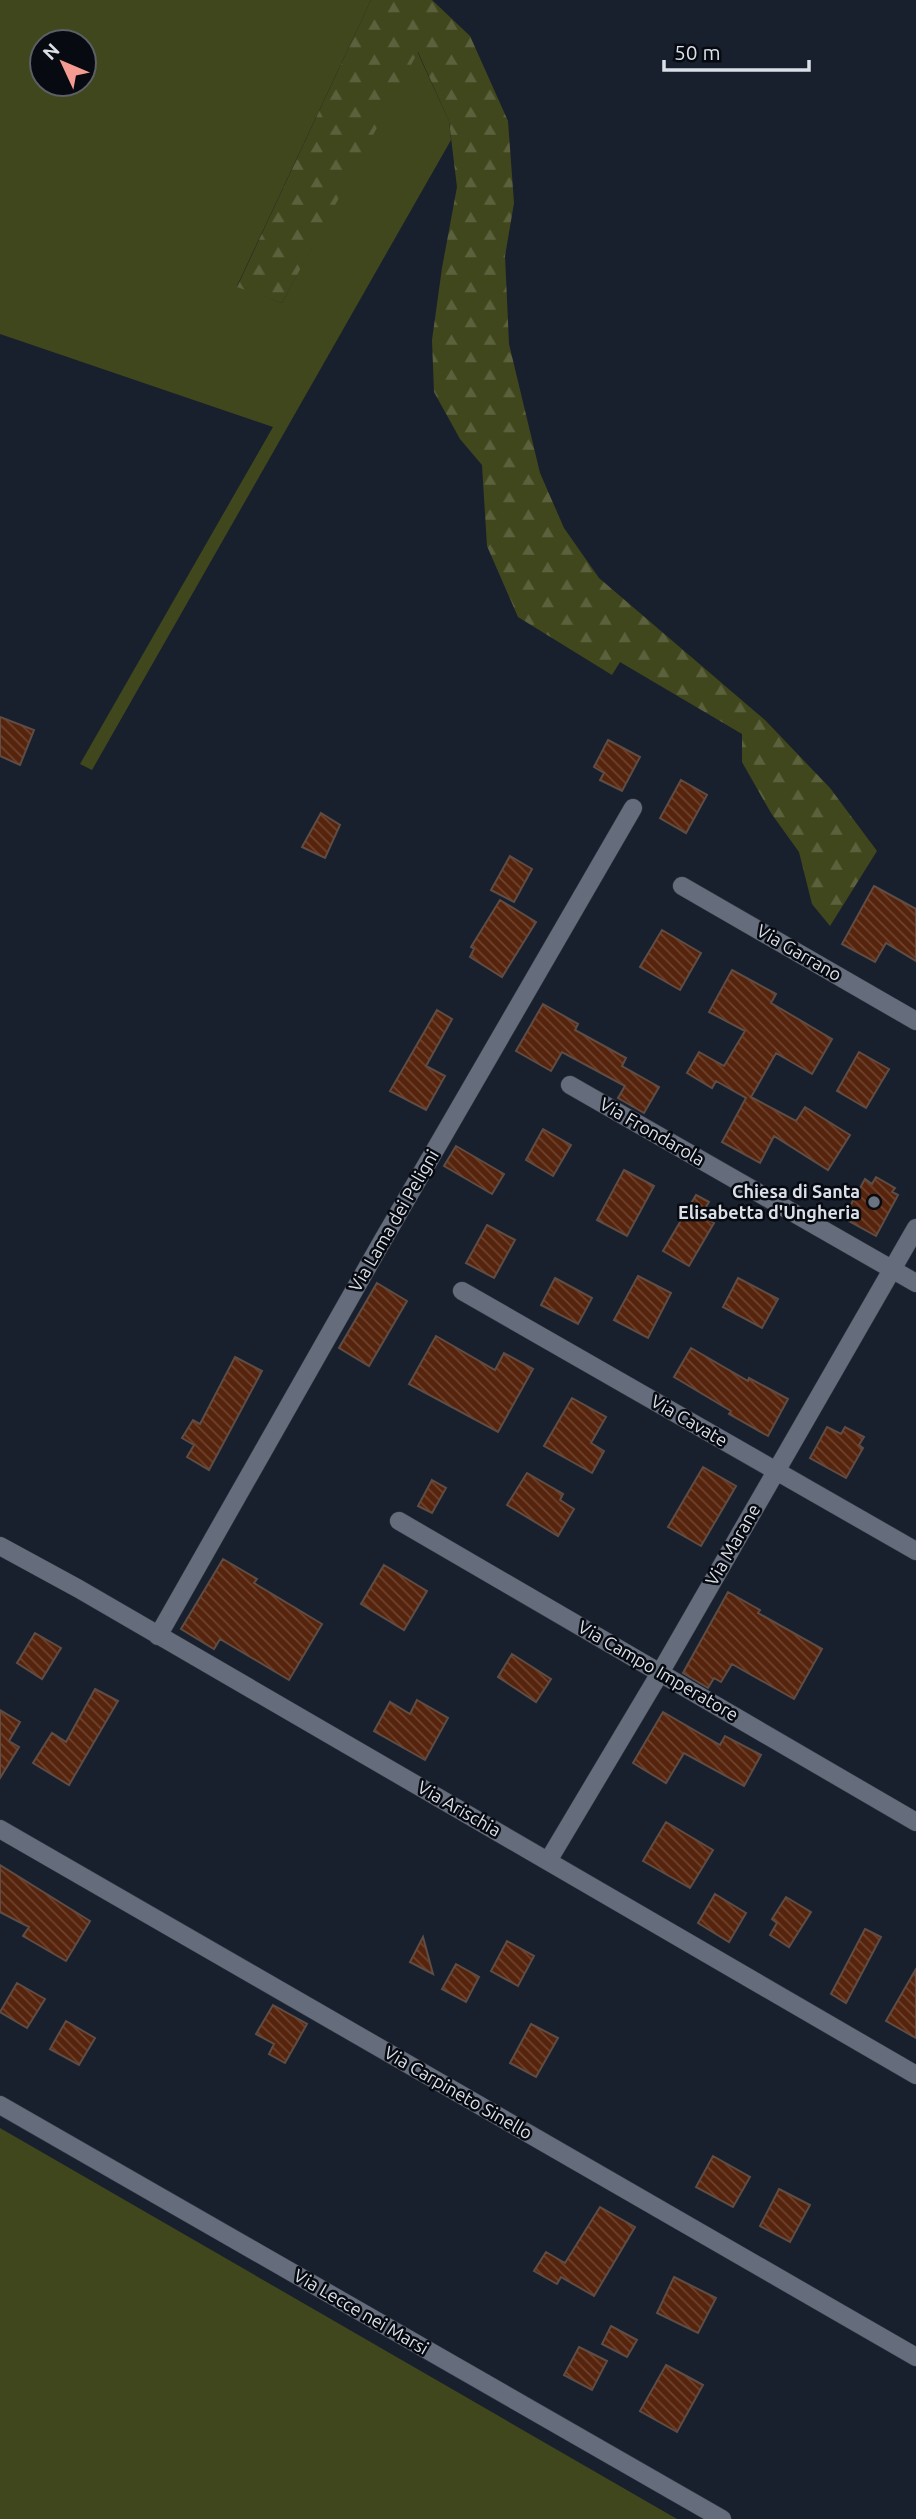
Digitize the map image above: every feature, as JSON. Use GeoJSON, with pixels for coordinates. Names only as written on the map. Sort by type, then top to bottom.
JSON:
{"type":"FeatureCollection","features":[{"type":"Feature","properties":{"kind":"street","name":"Via Lama dei Peligni"},"geometry":{"type":"LineString","coordinates":[[158,1636],[633,808]]}},
{"type":"Feature","properties":{"kind":"street","name":"Via Garrano"},"geometry":{"type":"LineString","coordinates":[[682,886],[916,1021]]}},
{"type":"Feature","properties":{"kind":"street","name":"Via Frondarola"},"geometry":{"type":"LineString","coordinates":[[570,1085],[916,1283]]}},
{"type":"Feature","properties":{"kind":"street","name":"Via Marane"},"geometry":{"type":"LineString","coordinates":[[548,1861],[660,1673],[916,1228]]}},
{"type":"Feature","properties":{"kind":"street","name":"Via Cavate"},"geometry":{"type":"LineString","coordinates":[[462,1291],[916,1551]]}},
{"type":"Feature","properties":{"kind":"street","name":"Via Campo Imperatore"},"geometry":{"type":"LineString","coordinates":[[399,1521],[916,1822]]}},
{"type":"Feature","properties":{"kind":"street","name":"Via Arischia"},"geometry":{"type":"LineString","coordinates":[[0,1546],[79,1589],[916,2075]]}},
{"type":"Feature","properties":{"kind":"street","name":"Via Carpineto Sinello"},"geometry":{"type":"LineString","coordinates":[[0,1829],[916,2357]]}},
{"type":"Feature","properties":{"kind":"street","name":"Via Lecce nei Marsi"},"geometry":{"type":"LineString","coordinates":[[0,2105],[722,2519]]}},
{"type":"Feature","properties":{"kind":"green space"},"geometry":{"type":"Polygon","coordinates":[[[0,0],[371,0],[237,286],[282,303],[417,51],[449,121],[451,140],[92,770],[80,764],[273,427],[0,334],[0,0]]]}},
{"type":"Feature","properties":{"kind":"green space"},"geometry":{"type":"Polygon","coordinates":[[[371,0],[432,0],[470,36],[508,121],[514,203],[505,256],[509,344],[540,473],[564,528],[599,578],[765,720],[830,788],[877,851],[830,926],[812,904],[799,852],[771,813],[742,762],[742,734],[620,662],[612,675],[518,617],[487,546],[482,465],[460,439],[434,392],[432,340],[457,187],[449,121],[418,52],[282,303],[237,287],[371,0]]]}},
{"type":"Feature","properties":{"kind":"green space"},"geometry":{"type":"Polygon","coordinates":[[[0,2128],[677,2519],[0,2519],[0,2128]]]}},
{"type":"Feature","properties":{"kind":"building"},"geometry":{"type":"Polygon","coordinates":[[[0,717],[34,730],[20,765],[0,756],[0,717]]]}},
{"type":"Feature","properties":{"kind":"building"},"geometry":{"type":"Polygon","coordinates":[[[608,740],[640,757],[622,791],[600,780],[604,773],[594,767],[608,740]]]}},
{"type":"Feature","properties":{"kind":"building"},"geometry":{"type":"Polygon","coordinates":[[[681,780],[707,795],[686,833],[660,818],[681,780]]]}},
{"type":"Feature","properties":{"kind":"building"},"geometry":{"type":"Polygon","coordinates":[[[321,813],[340,825],[325,858],[302,847],[321,813]]]}},
{"type":"Feature","properties":{"kind":"building"},"geometry":{"type":"Polygon","coordinates":[[[510,856],[532,869],[514,902],[491,890],[510,856]]]}},
{"type":"Feature","properties":{"kind":"building"},"geometry":{"type":"Polygon","coordinates":[[[874,886],[916,909],[916,961],[886,943],[875,962],[842,944],[874,886]]]}},
{"type":"Feature","properties":{"kind":"building"},"geometry":{"type":"Polygon","coordinates":[[[500,900],[536,922],[502,977],[470,957],[474,949],[471,947],[500,900]]]}},
{"type":"Feature","properties":{"kind":"building"},"geometry":{"type":"Polygon","coordinates":[[[662,930],[701,953],[680,990],[640,967],[662,930]]]}},
{"type":"Feature","properties":{"kind":"building"},"geometry":{"type":"Polygon","coordinates":[[[732,970],[776,994],[771,1003],[832,1039],[812,1074],[776,1053],[751,1097],[796,1121],[805,1107],[850,1135],[828,1170],[774,1136],[760,1163],[722,1142],[746,1098],[716,1081],[712,1088],[687,1073],[699,1052],[724,1066],[745,1031],[709,1012],[732,970]]]}},
{"type":"Feature","properties":{"kind":"building"},"geometry":{"type":"Polygon","coordinates":[[[543,1004],[578,1024],[575,1030],[626,1058],[622,1066],[659,1087],[644,1113],[618,1098],[625,1086],[562,1052],[551,1071],[516,1051],[543,1004]]]}},
{"type":"Feature","properties":{"kind":"building"},"geometry":{"type":"Polygon","coordinates":[[[437,1010],[452,1019],[426,1066],[445,1076],[426,1110],[390,1091],[437,1010]]]}},
{"type":"Feature","properties":{"kind":"building"},"geometry":{"type":"Polygon","coordinates":[[[859,1052],[889,1069],[866,1108],[837,1091],[859,1052]]]}},
{"type":"Feature","properties":{"kind":"building"},"geometry":{"type":"Polygon","coordinates":[[[543,1129],[571,1145],[553,1176],[526,1160],[543,1129]]]}},
{"type":"Feature","properties":{"kind":"building"},"geometry":{"type":"Polygon","coordinates":[[[456,1146],[504,1174],[492,1194],[444,1166],[456,1146]]]}},
{"type":"Feature","properties":{"kind":"building"},"geometry":{"type":"Polygon","coordinates":[[[624,1170],[654,1186],[627,1236],[597,1220],[624,1170]]]}},
{"type":"Feature","properties":{"kind":"building","name":"Chiesa di Santa Elisabetta d'Ungheria"},"geometry":{"type":"Polygon","coordinates":[[[876,1177],[895,1188],[892,1192],[898,1195],[876,1236],[849,1221],[854,1211],[849,1208],[865,1179],[872,1184],[876,1177]]]}},
{"type":"Feature","properties":{"kind":"building"},"geometry":{"type":"Polygon","coordinates":[[[696,1195],[709,1202],[701,1215],[714,1223],[689,1266],[663,1251],[696,1195]]]}},
{"type":"Feature","properties":{"kind":"building"},"geometry":{"type":"Polygon","coordinates":[[[487,1225],[515,1240],[494,1278],[466,1263],[487,1225]]]}},
{"type":"Feature","properties":{"kind":"building"},"geometry":{"type":"Polygon","coordinates":[[[638,1276],[671,1293],[648,1338],[614,1320],[638,1276]]]}},
{"type":"Feature","properties":{"kind":"building"},"geometry":{"type":"Polygon","coordinates":[[[555,1278],[592,1298],[578,1324],[541,1305],[555,1278]]]}},
{"type":"Feature","properties":{"kind":"building"},"geometry":{"type":"Polygon","coordinates":[[[738,1278],[778,1299],[762,1328],[723,1307],[738,1278]]]}},
{"type":"Feature","properties":{"kind":"building"},"geometry":{"type":"Polygon","coordinates":[[[377,1283],[407,1301],[369,1366],[339,1348],[377,1283]]]}},
{"type":"Feature","properties":{"kind":"building"},"geometry":{"type":"Polygon","coordinates":[[[436,1336],[495,1370],[504,1353],[533,1369],[498,1432],[409,1384],[436,1336]]]}},
{"type":"Feature","properties":{"kind":"building"},"geometry":{"type":"Polygon","coordinates":[[[691,1348],[748,1381],[749,1378],[788,1399],[768,1436],[674,1377],[691,1348]]]}},
{"type":"Feature","properties":{"kind":"building"},"geometry":{"type":"Polygon","coordinates":[[[235,1357],[262,1371],[209,1470],[187,1457],[194,1445],[182,1438],[193,1420],[200,1424],[235,1357]]]}},
{"type":"Feature","properties":{"kind":"building"},"geometry":{"type":"Polygon","coordinates":[[[572,1398],[606,1417],[591,1443],[604,1451],[592,1473],[544,1446],[572,1398]]]}},
{"type":"Feature","properties":{"kind":"building"},"geometry":{"type":"Polygon","coordinates":[[[827,1427],[841,1434],[845,1427],[864,1437],[859,1445],[863,1448],[846,1478],[810,1458],[827,1427]]]}},
{"type":"Feature","properties":{"kind":"building"},"geometry":{"type":"Polygon","coordinates":[[[703,1467],[736,1486],[701,1546],[668,1527],[703,1467]]]}},
{"type":"Feature","properties":{"kind":"building"},"geometry":{"type":"Polygon","coordinates":[[[527,1473],[563,1494],[560,1500],[574,1509],[558,1536],[507,1505],[527,1473]]]}},
{"type":"Feature","properties":{"kind":"building"},"geometry":{"type":"Polygon","coordinates":[[[432,1480],[446,1488],[432,1513],[418,1506],[432,1480]]]}},
{"type":"Feature","properties":{"kind":"building"},"geometry":{"type":"Polygon","coordinates":[[[223,1559],[257,1579],[254,1583],[322,1624],[289,1680],[220,1639],[214,1649],[181,1629],[223,1559]]]}},
{"type":"Feature","properties":{"kind":"building"},"geometry":{"type":"Polygon","coordinates":[[[384,1565],[427,1591],[404,1630],[361,1604],[384,1565]]]}},
{"type":"Feature","properties":{"kind":"building"},"geometry":{"type":"Polygon","coordinates":[[[728,1592],[760,1610],[758,1613],[822,1649],[794,1699],[732,1664],[721,1682],[714,1678],[708,1688],[683,1673],[728,1592]]]}},
{"type":"Feature","properties":{"kind":"building"},"geometry":{"type":"Polygon","coordinates":[[[35,1633],[61,1648],[42,1679],[17,1663],[35,1633]]]}},
{"type":"Feature","properties":{"kind":"building"},"geometry":{"type":"Polygon","coordinates":[[[512,1654],[551,1679],[536,1702],[498,1677],[512,1654]]]}},
{"type":"Feature","properties":{"kind":"building"},"geometry":{"type":"Polygon","coordinates":[[[95,1689],[118,1701],[69,1785],[33,1763],[52,1733],[66,1742],[95,1689]]]}},
{"type":"Feature","properties":{"kind":"building"},"geometry":{"type":"Polygon","coordinates":[[[417,1700],[448,1718],[425,1760],[374,1731],[390,1702],[410,1714],[417,1700]]]}},
{"type":"Feature","properties":{"kind":"building"},"geometry":{"type":"Polygon","coordinates":[[[0,1710],[20,1722],[9,1741],[19,1747],[0,1778],[0,1710]]]}},
{"type":"Feature","properties":{"kind":"building"},"geometry":{"type":"Polygon","coordinates":[[[663,1712],[720,1745],[725,1736],[761,1755],[744,1786],[684,1753],[666,1783],[633,1763],[663,1712]]]}},
{"type":"Feature","properties":{"kind":"building"},"geometry":{"type":"Polygon","coordinates":[[[666,1822],[713,1850],[690,1888],[643,1861],[666,1822]]]}},
{"type":"Feature","properties":{"kind":"building"},"geometry":{"type":"Polygon","coordinates":[[[0,1865],[90,1921],[66,1961],[23,1936],[29,1927],[0,1912],[0,1865]]]}},
{"type":"Feature","properties":{"kind":"building"},"geometry":{"type":"Polygon","coordinates":[[[715,1894],[746,1913],[729,1942],[698,1923],[715,1894]]]}},
{"type":"Feature","properties":{"kind":"building"},"geometry":{"type":"Polygon","coordinates":[[[786,1897],[811,1912],[789,1947],[770,1935],[777,1923],[772,1919],[786,1897]]]}},
{"type":"Feature","properties":{"kind":"building"},"geometry":{"type":"Polygon","coordinates":[[[865,1929],[881,1937],[846,2003],[831,1994],[865,1929]]]}},
{"type":"Feature","properties":{"kind":"building"},"geometry":{"type":"Polygon","coordinates":[[[423,1937],[433,1974],[410,1962],[423,1937]]]}},
{"type":"Feature","properties":{"kind":"building"},"geometry":{"type":"Polygon","coordinates":[[[507,1941],[534,1956],[518,1986],[491,1971],[507,1941]]]}},
{"type":"Feature","properties":{"kind":"building"},"geometry":{"type":"Polygon","coordinates":[[[456,1964],[479,1977],[466,2002],[442,1989],[456,1964]]]}},
{"type":"Feature","properties":{"kind":"building"},"geometry":{"type":"Polygon","coordinates":[[[916,1969],[916,2038],[886,2021],[916,1969]]]}},
{"type":"Feature","properties":{"kind":"building"},"geometry":{"type":"Polygon","coordinates":[[[17,1983],[45,1999],[27,2028],[0,2012],[17,1983]]]}},
{"type":"Feature","properties":{"kind":"building"},"geometry":{"type":"Polygon","coordinates":[[[273,2005],[307,2024],[285,2063],[269,2054],[274,2044],[256,2034],[273,2005]]]}},
{"type":"Feature","properties":{"kind":"building"},"geometry":{"type":"Polygon","coordinates":[[[66,2021],[95,2038],[79,2065],[50,2049],[66,2021]]]}},
{"type":"Feature","properties":{"kind":"building"},"geometry":{"type":"Polygon","coordinates":[[[531,2024],[558,2038],[536,2077],[510,2063],[531,2024]]]}},
{"type":"Feature","properties":{"kind":"building"},"geometry":{"type":"Polygon","coordinates":[[[713,2156],[750,2177],[733,2207],[696,2187],[713,2156]]]}},
{"type":"Feature","properties":{"kind":"building"},"geometry":{"type":"Polygon","coordinates":[[[779,2189],[810,2205],[790,2242],[760,2226],[779,2189]]]}},
{"type":"Feature","properties":{"kind":"building"},"geometry":{"type":"Polygon","coordinates":[[[600,2207],[635,2227],[594,2296],[561,2277],[557,2284],[534,2271],[546,2252],[565,2263],[600,2207]]]}},
{"type":"Feature","properties":{"kind":"building"},"geometry":{"type":"Polygon","coordinates":[[[674,2277],[716,2298],[698,2333],[657,2313],[674,2277]]]}},
{"type":"Feature","properties":{"kind":"building"},"geometry":{"type":"Polygon","coordinates":[[[611,2326],[637,2340],[627,2357],[602,2344],[611,2326]]]}},
{"type":"Feature","properties":{"kind":"building"},"geometry":{"type":"Polygon","coordinates":[[[579,2347],[607,2361],[592,2390],[564,2375],[579,2347]]]}},
{"type":"Feature","properties":{"kind":"building"},"geometry":{"type":"Polygon","coordinates":[[[666,2365],[703,2385],[677,2432],[640,2411],[666,2365]]]}},
{"type":"Feature","properties":{"kind":"place","name":"Chiesa di Santa Elisabetta d'Ungheria"},"geometry":{"type":"Point","coordinates":[874,1202]}}]}
